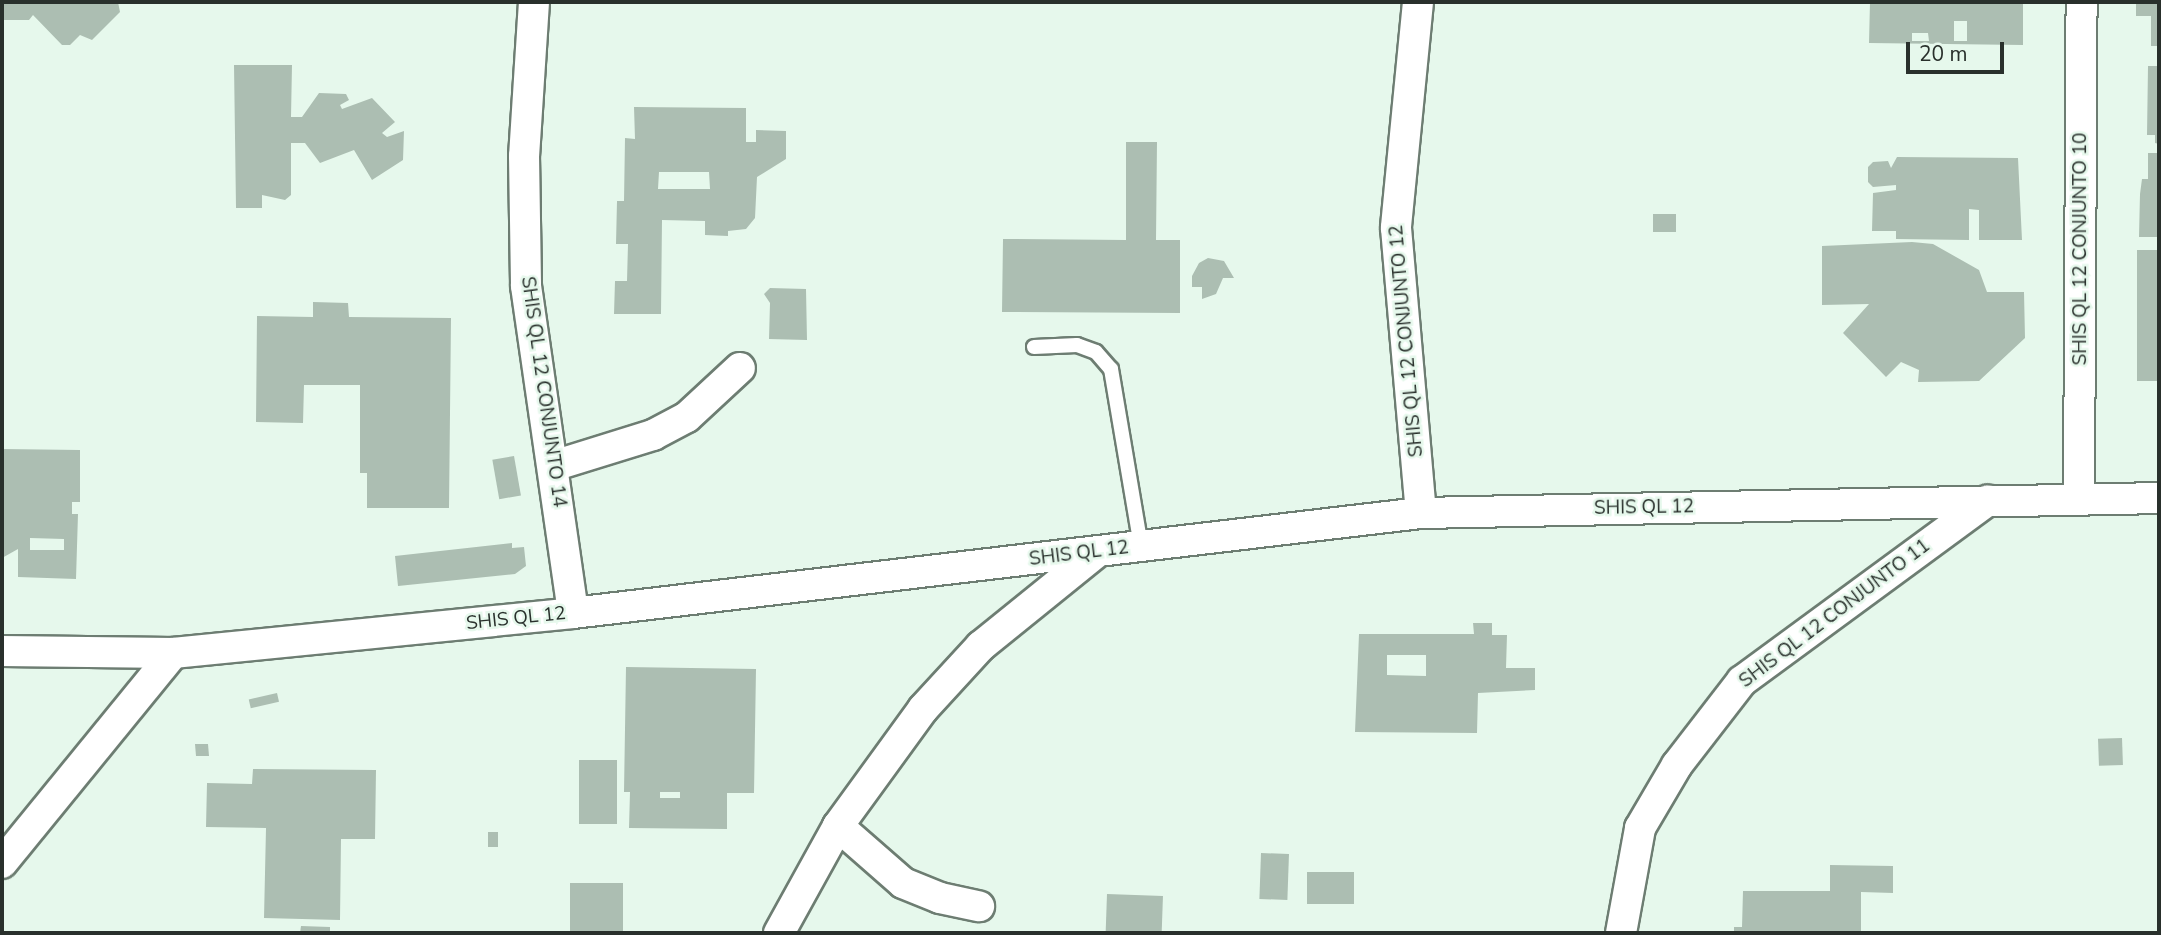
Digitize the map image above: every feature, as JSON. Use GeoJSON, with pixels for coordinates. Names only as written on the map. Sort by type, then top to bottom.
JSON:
{"type":"FeatureCollection","features":[{"type":"Feature","properties":{"kind":"street","name":"SHIS QL 12 CONJUNTO 14"},"geometry":{"type":"LineString","coordinates":[[534,2],[524,156],[526,286],[573,613]]}},
{"type":"Feature","properties":{"kind":"street","name":"SHIS QL 12 CONJUNTO 12"},"geometry":{"type":"LineString","coordinates":[[1418,2],[1396,228],[1421,513]]}},
{"type":"Feature","properties":{"kind":"street","name":"SHIS QL 12 CONJUNTO 10"},"geometry":{"type":"LineString","coordinates":[[2079,496],[2082,2]]}},
{"type":"Feature","properties":{"kind":"street"},"geometry":{"type":"LineString","coordinates":[[553,466],[653,435],[676,423],[740,368]]}},
{"type":"Feature","properties":{"kind":"street","name":"SHIS QL 12"},"geometry":{"type":"LineString","coordinates":[[2,651],[173,653],[573,613],[1421,513],[2079,496],[2159,498]]}},
{"type":"Feature","properties":{"kind":"street","name":"SHIS QL 12 CONJUNTO 11"},"geometry":{"type":"LineString","coordinates":[[1621,933],[1640,828],[1677,765],[1742,681],[1988,500]]}},
{"type":"Feature","properties":{"kind":"street"},"geometry":{"type":"LineString","coordinates":[[779,933],[838,826],[922,709],[981,646],[1098,552]]}},
{"type":"Feature","properties":{"kind":"street"},"geometry":{"type":"LineString","coordinates":[[2,863],[173,653]]}},
{"type":"Feature","properties":{"kind":"street"},"geometry":{"type":"LineString","coordinates":[[838,826],[903,883],[940,898],[979,906]]}},
{"type":"Feature","properties":{"kind":"lane"},"geometry":{"type":"LineString","coordinates":[[1034,347],[1077,345],[1097,352],[1111,369],[1141,547]]}},
{"type":"Feature","properties":{"kind":"building"},"geometry":{"type":"Polygon","coordinates":[[[2,2],[118,2],[120,12],[92,40],[80,35],[70,45],[62,45],[33,15],[29,20],[2,20],[2,2]]]}},
{"type":"Feature","properties":{"kind":"building"},"geometry":{"type":"Polygon","coordinates":[[[1870,2],[2023,2],[2023,45],[1869,43],[1870,2]],[[1954,21],[1954,41],[1967,41],[1967,21],[1954,21]],[[1912,33],[1912,41],[1929,41],[1928,33],[1912,33]]]}},
{"type":"Feature","properties":{"kind":"building"},"geometry":{"type":"Polygon","coordinates":[[[2136,2],[2159,2],[2159,46],[2151,46],[2151,16],[2136,16],[2136,2]]]}},
{"type":"Feature","properties":{"kind":"building"},"geometry":{"type":"Polygon","coordinates":[[[234,65],[292,65],[291,117],[302,117],[319,93],[346,94],[349,100],[340,105],[342,109],[372,98],[395,122],[382,133],[387,137],[404,131],[403,160],[372,180],[354,150],[320,163],[305,143],[291,143],[291,195],[285,200],[262,195],[262,208],[236,208],[234,65]]]}},
{"type":"Feature","properties":{"kind":"building"},"geometry":{"type":"Polygon","coordinates":[[[2148,66],[2159,66],[2159,144],[2155,143],[2155,135],[2147,135],[2148,66]]]}},
{"type":"Feature","properties":{"kind":"building"},"geometry":{"type":"Polygon","coordinates":[[[634,107],[746,108],[746,142],[756,142],[756,130],[786,131],[786,159],[757,177],[755,218],[746,229],[728,231],[728,236],[705,235],[705,221],[662,220],[661,314],[614,314],[615,281],[627,281],[628,244],[616,244],[617,201],[624,201],[625,138],[635,139],[634,107]],[[659,172],[658,189],[710,189],[709,172],[659,172]]]}},
{"type":"Feature","properties":{"kind":"building"},"geometry":{"type":"Polygon","coordinates":[[[1126,142],[1157,142],[1156,240],[1180,240],[1180,313],[1002,312],[1003,239],[1126,240],[1126,142]]]}},
{"type":"Feature","properties":{"kind":"building"},"geometry":{"type":"Polygon","coordinates":[[[2148,153],[2159,153],[2159,237],[2139,237],[2140,194],[2142,179],[2148,179],[2148,153]]]}},
{"type":"Feature","properties":{"kind":"building"},"geometry":{"type":"Polygon","coordinates":[[[1897,157],[2018,158],[2022,240],[1979,240],[1979,210],[1969,209],[1969,240],[1896,239],[1896,231],[1872,231],[1873,193],[1896,190],[1896,185],[1873,187],[1868,182],[1868,167],[1873,162],[1888,161],[1891,168],[1897,157]]]}},
{"type":"Feature","properties":{"kind":"building"},"geometry":{"type":"Polygon","coordinates":[[[1653,214],[1676,214],[1676,232],[1653,232],[1653,214]]]}},
{"type":"Feature","properties":{"kind":"building"},"geometry":{"type":"Polygon","coordinates":[[[1912,242],[1933,244],[1979,270],[1987,292],[2024,292],[2025,338],[1979,381],[1918,382],[1919,370],[1901,362],[1886,377],[1843,333],[1869,304],[1822,305],[1822,246],[1912,242]]]}},
{"type":"Feature","properties":{"kind":"building"},"geometry":{"type":"Polygon","coordinates":[[[2137,250],[2159,250],[2159,381],[2137,381],[2137,250]]]}},
{"type":"Feature","properties":{"kind":"building"},"geometry":{"type":"Polygon","coordinates":[[[1208,258],[1224,261],[1234,278],[1223,278],[1216,294],[1202,299],[1202,287],[1192,287],[1192,276],[1199,263],[1208,258]]]}},
{"type":"Feature","properties":{"kind":"building"},"geometry":{"type":"Polygon","coordinates":[[[770,288],[806,289],[807,340],[769,339],[770,303],[764,294],[770,288]]]}},
{"type":"Feature","properties":{"kind":"building"},"geometry":{"type":"Polygon","coordinates":[[[313,302],[348,303],[349,317],[451,318],[449,508],[367,508],[367,473],[360,473],[360,385],[304,385],[303,423],[256,422],[257,316],[313,317],[313,302]]]}},
{"type":"Feature","properties":{"kind":"building"},"geometry":{"type":"Polygon","coordinates":[[[2,449],[80,450],[80,502],[72,502],[72,514],[78,514],[76,579],[18,577],[18,549],[2,558],[2,449]],[[30,538],[30,550],[64,550],[64,539],[30,538]]]}},
{"type":"Feature","properties":{"kind":"building"},"geometry":{"type":"Polygon","coordinates":[[[514,456],[521,495],[499,499],[492,460],[514,456]]]}},
{"type":"Feature","properties":{"kind":"building"},"geometry":{"type":"Polygon","coordinates":[[[512,543],[512,548],[524,547],[526,566],[515,574],[398,586],[395,556],[512,543]]]}},
{"type":"Feature","properties":{"kind":"building"},"geometry":{"type":"Polygon","coordinates":[[[1473,623],[1492,623],[1492,635],[1507,635],[1506,668],[1535,668],[1535,690],[1478,693],[1477,733],[1355,732],[1359,634],[1474,634],[1473,623]],[[1387,655],[1387,675],[1426,676],[1426,655],[1387,655]]]}},
{"type":"Feature","properties":{"kind":"building"},"geometry":{"type":"Polygon","coordinates":[[[626,667],[756,669],[754,793],[727,793],[727,829],[629,828],[630,792],[624,792],[626,667]],[[660,792],[660,798],[680,798],[680,792],[660,792]]]}},
{"type":"Feature","properties":{"kind":"building"},"geometry":{"type":"Polygon","coordinates":[[[277,693],[279,702],[251,708],[249,700],[277,693]]]}},
{"type":"Feature","properties":{"kind":"building"},"geometry":{"type":"Polygon","coordinates":[[[2122,738],[2123,765],[2099,766],[2098,739],[2122,738]]]}},
{"type":"Feature","properties":{"kind":"building"},"geometry":{"type":"Polygon","coordinates":[[[195,744],[208,744],[209,756],[196,756],[195,744]]]}},
{"type":"Feature","properties":{"kind":"building"},"geometry":{"type":"Polygon","coordinates":[[[579,760],[617,760],[617,824],[579,824],[579,760]]]}},
{"type":"Feature","properties":{"kind":"building"},"geometry":{"type":"Polygon","coordinates":[[[253,769],[376,770],[375,839],[341,839],[340,920],[264,918],[266,828],[206,827],[207,783],[252,784],[253,769]]]}},
{"type":"Feature","properties":{"kind":"building"},"geometry":{"type":"Polygon","coordinates":[[[488,832],[498,832],[498,847],[488,847],[488,832]]]}},
{"type":"Feature","properties":{"kind":"building"},"geometry":{"type":"Polygon","coordinates":[[[1261,853],[1289,854],[1287,900],[1259,899],[1261,853]]]}},
{"type":"Feature","properties":{"kind":"building"},"geometry":{"type":"Polygon","coordinates":[[[1830,865],[1893,866],[1893,893],[1861,892],[1861,933],[1734,933],[1734,927],[1742,927],[1743,891],[1830,891],[1830,865]]]}},
{"type":"Feature","properties":{"kind":"building"},"geometry":{"type":"Polygon","coordinates":[[[1307,872],[1354,872],[1354,904],[1307,904],[1307,872]]]}},
{"type":"Feature","properties":{"kind":"building"},"geometry":{"type":"Polygon","coordinates":[[[570,883],[623,883],[623,933],[570,933],[570,883]]]}},
{"type":"Feature","properties":{"kind":"building"},"geometry":{"type":"Polygon","coordinates":[[[1107,894],[1163,896],[1162,933],[1106,933],[1107,894]]]}},
{"type":"Feature","properties":{"kind":"building"},"geometry":{"type":"Polygon","coordinates":[[[301,926],[330,927],[330,933],[300,933],[301,926]]]}}]}
